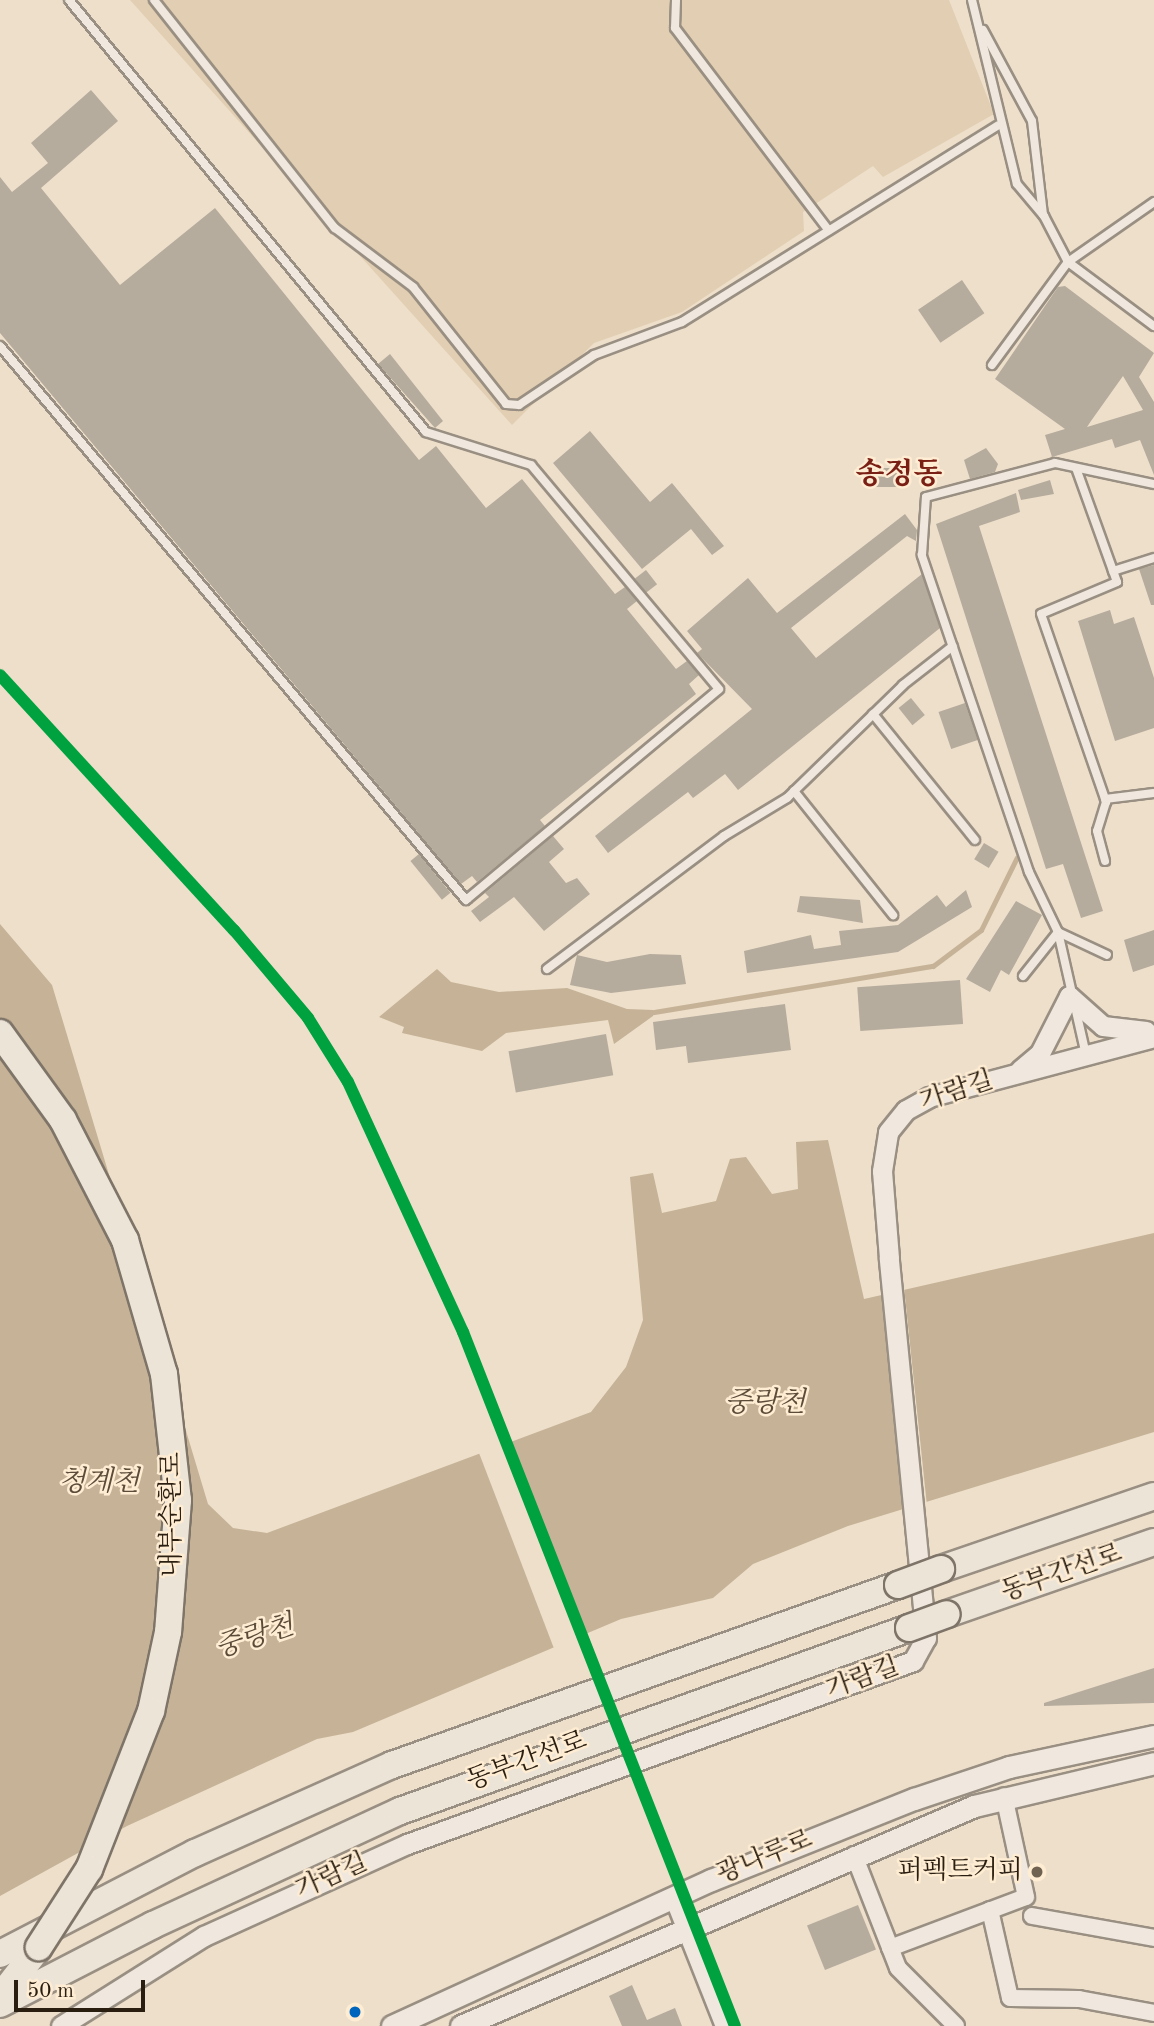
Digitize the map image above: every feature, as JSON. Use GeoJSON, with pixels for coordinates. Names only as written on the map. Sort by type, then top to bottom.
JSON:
{"type":"FeatureCollection","features":[{"type":"Feature","properties":{"kind":"highway","name":"내부순환로"},"geometry":{"type":"LineString","coordinates":[[0,1033],[81,1150],[129,1251],[162,1364],[178,1500],[168,1632],[132,1769],[89,1869],[0,1997]]}},
{"type":"Feature","properties":{"kind":"highway","name":"동부간선로"},"geometry":{"type":"LineString","coordinates":[[0,1954],[183,1859],[393,1765],[1154,1496]]}},
{"type":"Feature","properties":{"kind":"highway","name":"동부간선로"},"geometry":{"type":"LineString","coordinates":[[0,2004],[153,1924],[400,1811],[1154,1542]]}},
{"type":"Feature","properties":{"kind":"main road","name":"광나루로"},"geometry":{"type":"LineString","coordinates":[[392,2026],[674,1897],[968,1780],[1154,1736]]}},
{"type":"Feature","properties":{"kind":"main road","name":"광나루로"},"geometry":{"type":"LineString","coordinates":[[461,2026],[685,1925],[1004,1796],[1154,1763]]}},
{"type":"Feature","properties":{"kind":"street"},"geometry":{"type":"LineString","coordinates":[[1012,1074],[1040,1053],[1069,996],[1102,1026],[1154,1035]]}},
{"type":"Feature","properties":{"kind":"street","name":"가람길"},"geometry":{"type":"LineString","coordinates":[[61,2026],[204,1936],[407,1843],[914,1661],[926,1639],[889,1258],[883,1171],[888,1132],[917,1102],[1154,1035]]}},
{"type":"Feature","properties":{"kind":"street"},"geometry":{"type":"LineString","coordinates":[[890,1948],[1026,1897],[1004,1796]]}},
{"type":"Feature","properties":{"kind":"street"},"geometry":{"type":"LineString","coordinates":[[854,1855],[898,1968],[956,2026]]}},
{"type":"Feature","properties":{"kind":"street"},"geometry":{"type":"LineString","coordinates":[[674,1897],[725,2026]]}},
{"type":"Feature","properties":{"kind":"street"},"geometry":{"type":"LineString","coordinates":[[990,1910],[1010,1998],[1079,1999],[1154,2013]]}},
{"type":"Feature","properties":{"kind":"street"},"geometry":{"type":"LineString","coordinates":[[1032,1916],[1154,1938]]}},
{"type":"Feature","properties":{"kind":"lane"},"geometry":{"type":"LineString","coordinates":[[0,346],[466,900],[719,689],[531,465],[426,432],[69,0]]}},
{"type":"Feature","properties":{"kind":"lane"},"geometry":{"type":"LineString","coordinates":[[154,0],[335,228],[413,288],[506,404],[519,405],[594,355],[682,322],[827,228],[998,125]]}},
{"type":"Feature","properties":{"kind":"lane"},"geometry":{"type":"LineString","coordinates":[[676,0],[675,27],[827,228]]}},
{"type":"Feature","properties":{"kind":"lane"},"geometry":{"type":"LineString","coordinates":[[972,0],[982,28],[998,125],[1017,184],[1044,216],[1068,262],[1154,326]]}},
{"type":"Feature","properties":{"kind":"lane"},"geometry":{"type":"LineString","coordinates":[[982,28],[1004,59],[1032,121],[1044,216]]}},
{"type":"Feature","properties":{"kind":"lane"},"geometry":{"type":"LineString","coordinates":[[992,365],[1068,262],[1154,202]]}},
{"type":"Feature","properties":{"kind":"lane"},"geometry":{"type":"LineString","coordinates":[[1086,1055],[1069,996],[1058,932],[1029,872],[922,555],[926,497],[1049,464],[1154,484]]}},
{"type":"Feature","properties":{"kind":"lane"},"geometry":{"type":"LineString","coordinates":[[1076,468],[1117,582],[1041,614],[1105,799],[1097,831],[1105,861]]}},
{"type":"Feature","properties":{"kind":"lane"},"geometry":{"type":"LineString","coordinates":[[1113,571],[1154,558]]}},
{"type":"Feature","properties":{"kind":"lane"},"geometry":{"type":"LineString","coordinates":[[547,969],[727,833],[794,791],[873,714],[953,646]]}},
{"type":"Feature","properties":{"kind":"lane"},"geometry":{"type":"LineString","coordinates":[[873,714],[975,840]]}},
{"type":"Feature","properties":{"kind":"lane"},"geometry":{"type":"LineString","coordinates":[[794,791],[893,915]]}},
{"type":"Feature","properties":{"kind":"lane"},"geometry":{"type":"LineString","coordinates":[[1105,799],[1154,793]]}},
{"type":"Feature","properties":{"kind":"lane"},"geometry":{"type":"LineString","coordinates":[[1058,932],[1107,955]]}},
{"type":"Feature","properties":{"kind":"lane"},"geometry":{"type":"LineString","coordinates":[[1023,976],[1058,932]]}},
{"type":"Feature","properties":{"kind":"shaded area"},"geometry":{"type":"Polygon","coordinates":[[[130,0],[949,0],[994,114],[883,177],[873,166],[803,212],[804,231],[682,312],[594,343],[512,425],[130,0]]]}},
{"type":"Feature","properties":{"kind":"water","name":"중랑천"},"geometry":{"type":"Polygon","coordinates":[[[0,924],[52,985],[208,1504],[233,1528],[267,1533],[591,1412],[626,1367],[643,1320],[630,1177],[653,1173],[662,1213],[716,1201],[730,1159],[746,1157],[772,1194],[798,1189],[796,1142],[828,1140],[864,1299],[1154,1233],[1154,1432],[848,1526],[753,1564],[713,1598],[621,1619],[353,1732],[317,1739],[127,1826],[0,1896],[0,924]]]}},
{"type":"Feature","properties":{"kind":"water"},"geometry":{"type":"Polygon","coordinates":[[[437,969],[451,982],[499,992],[567,988],[627,1009],[653,1010],[653,1016],[614,1044],[608,1020],[506,1033],[482,1051],[402,1033],[404,1027],[379,1017],[437,969]]]}},
{"type":"Feature","properties":{"kind":"pier"},"geometry":{"type":"Polygon","coordinates":[[[904,1287],[927,1509],[906,1511],[883,1289],[904,1287]]]}},
{"type":"Feature","properties":{"kind":"pier"},"geometry":{"type":"Polygon","coordinates":[[[504,1440],[580,1639],[554,1649],[478,1450],[504,1440]]]}},
{"type":"Feature","properties":{"kind":"building"},"geometry":{"type":"Polygon","coordinates":[[[91,90],[118,121],[41,188],[120,285],[215,208],[419,460],[436,446],[486,508],[522,479],[615,594],[625,587],[637,601],[627,609],[676,669],[687,661],[699,675],[689,684],[696,694],[540,820],[545,826],[477,882],[472,876],[461,884],[0,333],[0,177],[12,192],[48,163],[31,143],[91,90]]]}},
{"type":"Feature","properties":{"kind":"building"},"geometry":{"type":"Polygon","coordinates":[[[962,280],[984,313],[940,343],[918,310],[962,280]]]}},
{"type":"Feature","properties":{"kind":"building"},"geometry":{"type":"Polygon","coordinates":[[[1065,286],[1154,353],[1139,377],[1154,402],[1154,475],[1140,440],[1115,448],[1112,439],[1052,457],[1045,435],[1065,429],[995,379],[1058,287],[1065,286]],[[1123,376],[1087,427],[1143,410],[1123,376]]]}},
{"type":"Feature","properties":{"kind":"building"},"geometry":{"type":"Polygon","coordinates":[[[390,354],[443,421],[435,428],[378,364],[390,354]]]}},
{"type":"Feature","properties":{"kind":"building"},"geometry":{"type":"Polygon","coordinates":[[[590,431],[650,502],[672,483],[724,546],[712,555],[691,529],[642,569],[553,463],[590,431]]]}},
{"type":"Feature","properties":{"kind":"building"},"geometry":{"type":"Polygon","coordinates":[[[986,448],[998,464],[995,472],[970,479],[964,460],[986,448]]]}},
{"type":"Feature","properties":{"kind":"building"},"geometry":{"type":"Polygon","coordinates":[[[874,468],[901,468],[901,487],[874,487],[874,468]]]}},
{"type":"Feature","properties":{"kind":"building"},"geometry":{"type":"Polygon","coordinates":[[[1050,480],[1054,494],[1021,500],[1018,490],[1050,480]]]}},
{"type":"Feature","properties":{"kind":"building"},"geometry":{"type":"Polygon","coordinates":[[[1016,493],[1020,512],[979,526],[1103,911],[1081,918],[1063,864],[1046,869],[936,524],[1016,493]]]}},
{"type":"Feature","properties":{"kind":"building"},"geometry":{"type":"Polygon","coordinates":[[[905,514],[917,530],[916,541],[907,536],[791,628],[816,658],[922,574],[940,628],[738,790],[725,774],[693,798],[688,792],[608,853],[595,836],[752,709],[697,653],[702,649],[687,631],[748,578],[777,613],[905,514]]]}},
{"type":"Feature","properties":{"kind":"building"},"geometry":{"type":"Polygon","coordinates":[[[1154,565],[1154,605],[1151,605],[1139,569],[1154,565]]]}},
{"type":"Feature","properties":{"kind":"building"},"geometry":{"type":"Polygon","coordinates":[[[646,570],[657,584],[646,593],[635,579],[646,570]]]}},
{"type":"Feature","properties":{"kind":"building"},"geometry":{"type":"Polygon","coordinates":[[[1110,610],[1114,624],[1134,617],[1154,678],[1154,728],[1115,741],[1078,621],[1110,610]]]}},
{"type":"Feature","properties":{"kind":"building"},"geometry":{"type":"Polygon","coordinates":[[[911,698],[925,715],[912,725],[899,708],[911,698]]]}},
{"type":"Feature","properties":{"kind":"building"},"geometry":{"type":"Polygon","coordinates":[[[965,703],[978,740],[951,749],[939,712],[965,703]]]}},
{"type":"Feature","properties":{"kind":"building"},"geometry":{"type":"Polygon","coordinates":[[[553,836],[564,849],[549,862],[566,883],[577,878],[590,894],[544,931],[514,897],[480,922],[471,911],[489,897],[485,893],[553,836]]]}},
{"type":"Feature","properties":{"kind":"building"},"geometry":{"type":"Polygon","coordinates":[[[984,843],[999,852],[989,868],[974,859],[984,843]]]}},
{"type":"Feature","properties":{"kind":"building"},"geometry":{"type":"Polygon","coordinates":[[[419,854],[450,893],[442,900],[410,861],[419,854]]]}},
{"type":"Feature","properties":{"kind":"building"},"geometry":{"type":"Polygon","coordinates":[[[966,890],[972,907],[898,952],[747,973],[744,951],[811,935],[814,949],[841,945],[839,931],[898,925],[937,895],[946,907],[966,890]]]}},
{"type":"Feature","properties":{"kind":"building"},"geometry":{"type":"Polygon","coordinates":[[[800,896],[860,900],[863,923],[797,912],[800,896]]]}},
{"type":"Feature","properties":{"kind":"building"},"geometry":{"type":"Polygon","coordinates":[[[1016,901],[1042,915],[1009,975],[1001,970],[990,992],[966,979],[1016,901]]]}},
{"type":"Feature","properties":{"kind":"building"},"geometry":{"type":"Polygon","coordinates":[[[1154,930],[1154,965],[1133,972],[1124,940],[1154,930]]]}},
{"type":"Feature","properties":{"kind":"building"},"geometry":{"type":"Polygon","coordinates":[[[650,954],[681,955],[686,984],[611,993],[570,985],[577,955],[607,962],[650,954]]]}},
{"type":"Feature","properties":{"kind":"building"},"geometry":{"type":"Polygon","coordinates":[[[960,980],[963,1024],[860,1031],[857,987],[960,980]]]}},
{"type":"Feature","properties":{"kind":"building"},"geometry":{"type":"Polygon","coordinates":[[[785,1004],[791,1050],[688,1063],[686,1046],[656,1050],[653,1022],[785,1004]]]}},
{"type":"Feature","properties":{"kind":"building"},"geometry":{"type":"Polygon","coordinates":[[[606,1034],[613,1075],[516,1093],[509,1051],[606,1034]]]}},
{"type":"Feature","properties":{"kind":"building"},"geometry":{"type":"Polygon","coordinates":[[[1154,1668],[1154,1703],[1044,1706],[1044,1703],[1154,1668]]]}},
{"type":"Feature","properties":{"kind":"building"},"geometry":{"type":"Polygon","coordinates":[[[858,1905],[876,1950],[825,1970],[807,1926],[858,1905]]]}},
{"type":"Feature","properties":{"kind":"building"},"geometry":{"type":"Polygon","coordinates":[[[632,1985],[647,2020],[675,2008],[682,2026],[622,2026],[609,1996],[632,1985]]]}},
{"type":"Feature","properties":{"kind":"waterway"},"geometry":{"type":"LineString","coordinates":[[648,1013],[933,966],[981,930],[1017,857]]}},
{"type":"Feature","properties":{"kind":"transit line"},"geometry":{"type":"LineString","coordinates":[[0,675],[234,930],[308,1018],[348,1082],[463,1332],[735,2026]]}},
{"type":"Feature","properties":{"kind":"place","name":"퍼펙트커피"},"geometry":{"type":"Point","coordinates":[1037,1872]}},
{"type":"Feature","properties":{"kind":"district","name":"송정동"},"geometry":{"type":"Point","coordinates":[899,475]}},
{"type":"Feature","properties":{"kind":"water label","name":"청계천"},"geometry":{"type":"Point","coordinates":[99,1483]}}]}
